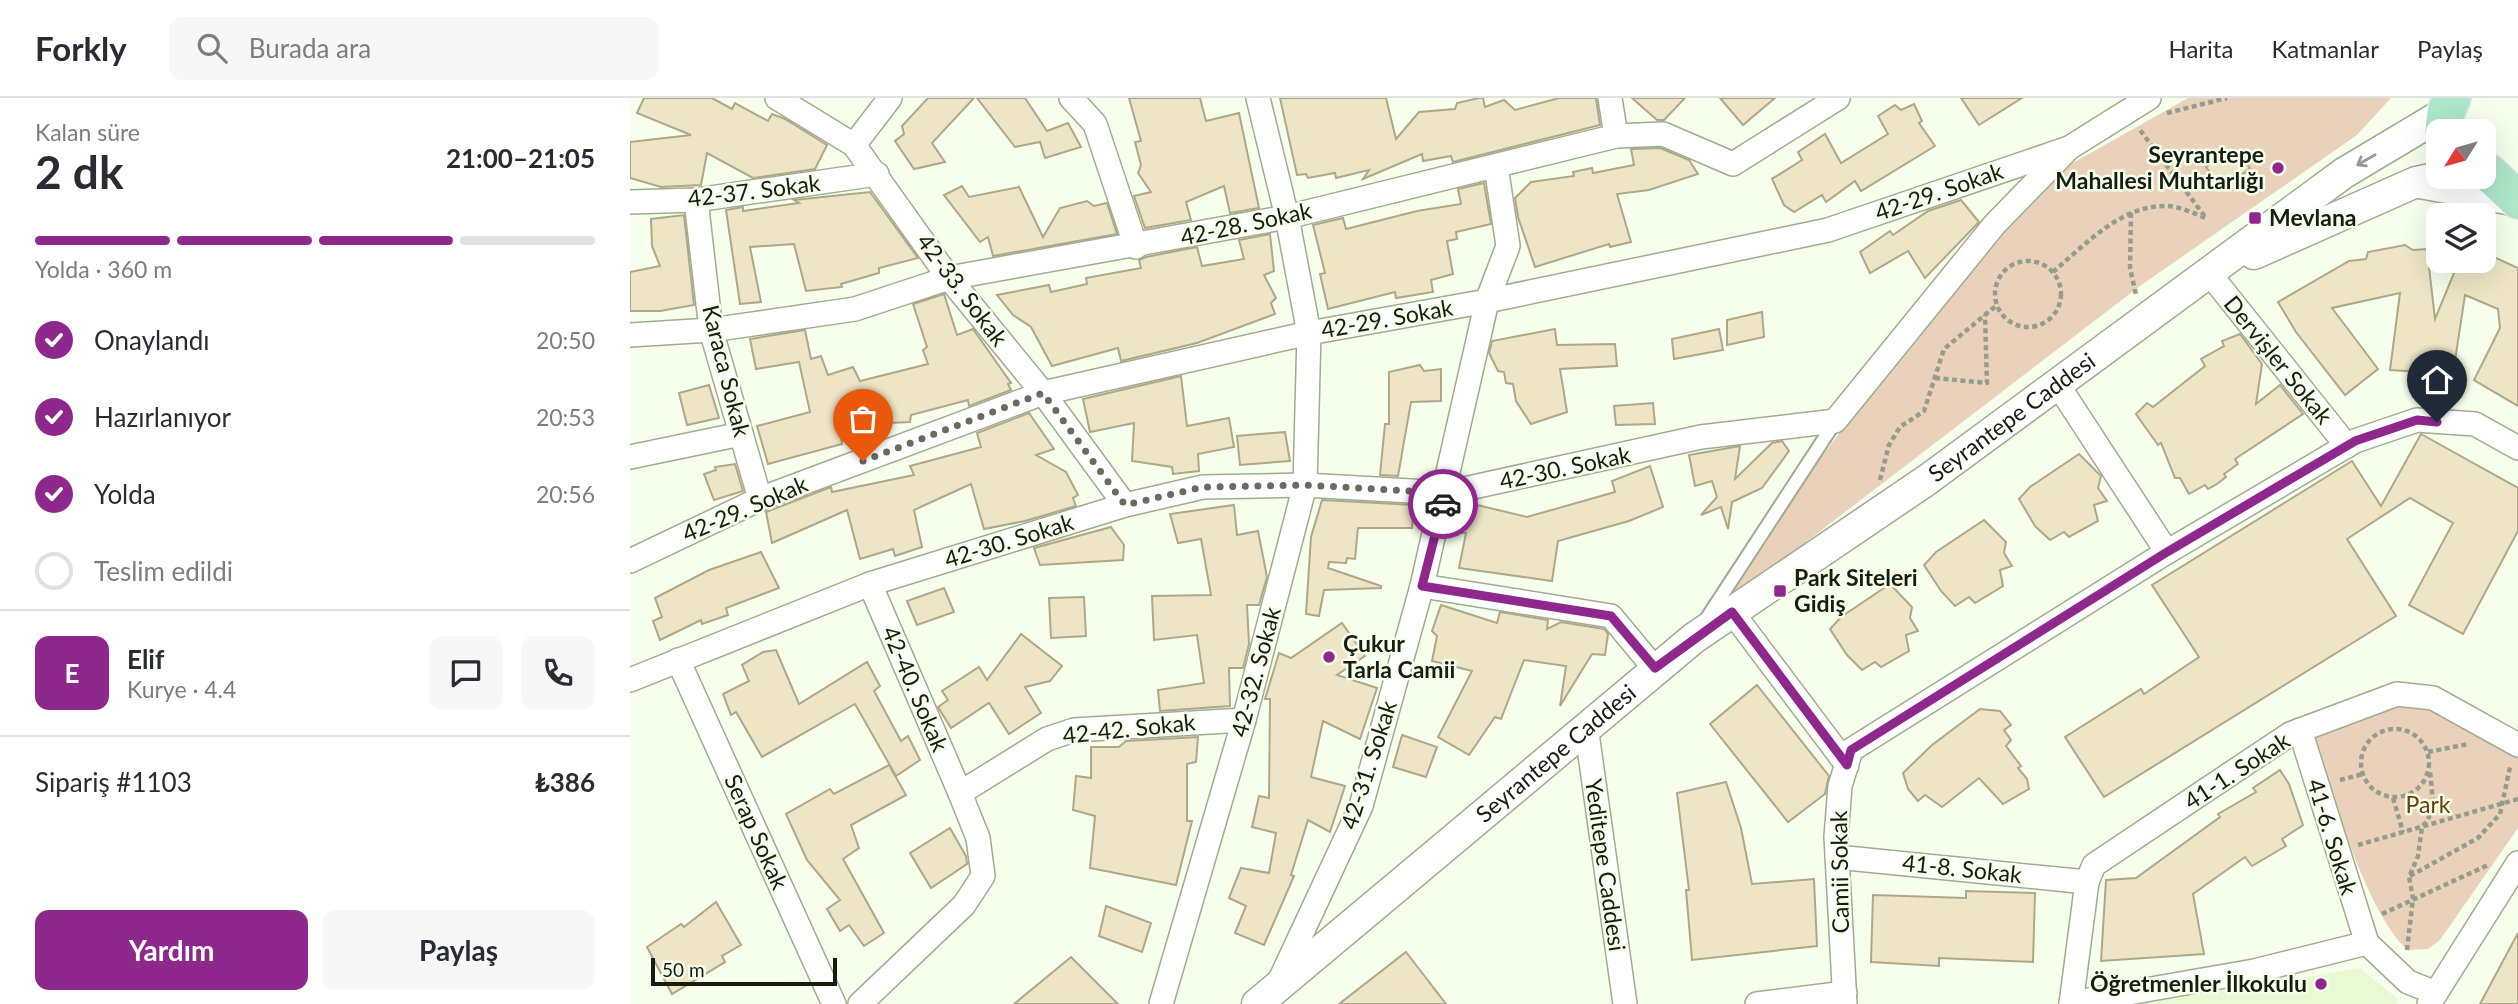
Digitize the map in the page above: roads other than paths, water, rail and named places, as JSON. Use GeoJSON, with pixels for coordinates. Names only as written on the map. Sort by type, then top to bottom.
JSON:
{"type":"FeatureCollection","features":[{"type":"Feature","properties":{"kind":"main road"},"geometry":{"type":"LineString","coordinates":[[2496,168],[2518,201]]}},
{"type":"Feature","properties":{"kind":"street"},"geometry":{"type":"LineString","coordinates":[[854,145],[890,98]]}},
{"type":"Feature","properties":{"kind":"street"},"geometry":{"type":"LineString","coordinates":[[1071,98],[1095,124],[1136,247]]}},
{"type":"Feature","properties":{"kind":"street","name":"42-32. Sokak"},"geometry":{"type":"LineString","coordinates":[[1161,1004],[1244,719],[1305,485],[1310,333],[1287,217],[1258,98]]}},
{"type":"Feature","properties":{"kind":"street"},"geometry":{"type":"LineString","coordinates":[[1610,98],[1616,136]]}},
{"type":"Feature","properties":{"kind":"street","name":"42-28. Sokak"},"geometry":{"type":"LineString","coordinates":[[630,335],[711,330],[855,309],[949,278],[1136,247],[1287,217],[1616,136],[1663,134],[1732,164],[1838,98]]}},
{"type":"Feature","properties":{"kind":"street","name":"42-33. Sokak"},"geometry":{"type":"LineString","coordinates":[[780,99],[854,145],[949,278],[1043,393],[1125,505]]}},
{"type":"Feature","properties":{"kind":"street","name":"42-29. Sokak"},"geometry":{"type":"LineString","coordinates":[[630,561],[760,499],[1043,393],[1310,333],[1487,300],[1828,229],[2069,148],[2143,108]]}},
{"type":"Feature","properties":{"kind":"street","name":"Seyrantepe Caddesi"},"geometry":{"type":"LineString","coordinates":[[1267,995],[1694,638],[1871,518],[2058,385],[2344,173],[2435,115]]}},
{"type":"Feature","properties":{"kind":"street"},"geometry":{"type":"LineString","coordinates":[[1835,421],[1995,224],[2069,148]]}},
{"type":"Feature","properties":{"kind":"street","name":"42-31. Sokak"},"geometry":{"type":"LineString","coordinates":[[1267,995],[1361,806],[1422,586],[1446,493],[1487,300],[1508,246],[1496,166]]}},
{"type":"Feature","properties":{"kind":"street","name":"42-37. Sokak"},"geometry":{"type":"LineString","coordinates":[[630,202],[696,200],[877,174]]}},
{"type":"Feature","properties":{"kind":"street","name":"Seyrantepe Caddesi"},"geometry":{"type":"LineString","coordinates":[[2209,273],[2426,180]]}},
{"type":"Feature","properties":{"kind":"street"},"geometry":{"type":"LineString","coordinates":[[2469,189],[2518,201]]}},
{"type":"Feature","properties":{"kind":"street","name":"Karaca Sokak"},"geometry":{"type":"LineString","coordinates":[[696,200],[711,330],[760,499]]}},
{"type":"Feature","properties":{"kind":"street","name":"Dervişler Sokak"},"geometry":{"type":"LineString","coordinates":[[2209,273],[2347,446]]}},
{"type":"Feature","properties":{"kind":"street"},"geometry":{"type":"LineString","coordinates":[[2058,385],[2167,552]]}},
{"type":"Feature","properties":{"kind":"street","name":"Camii Sokak"},"geometry":{"type":"LineString","coordinates":[[1845,998],[1837,857],[1840,786],[1851,750],[2167,552],[2347,446],[2417,420],[2475,425],[2518,448]]}},
{"type":"Feature","properties":{"kind":"street","name":"42-30. Sokak"},"geometry":{"type":"LineString","coordinates":[[630,680],[870,584],[1125,505],[1203,487],[1305,485],[1446,493],[1701,437],[1835,421]]}},
{"type":"Feature","properties":{"kind":"street"},"geometry":{"type":"LineString","coordinates":[[630,457],[741,434]]}},
{"type":"Feature","properties":{"kind":"street","name":"42-40. Sokak"},"geometry":{"type":"LineString","coordinates":[[870,584],[960,793]]}},
{"type":"Feature","properties":{"kind":"street"},"geometry":{"type":"LineString","coordinates":[[1422,586],[1611,616],[1655,668]]}},
{"type":"Feature","properties":{"kind":"street"},"geometry":{"type":"LineString","coordinates":[[1732,612],[1847,765]]}},
{"type":"Feature","properties":{"kind":"street","name":"Serap Sokak"},"geometry":{"type":"LineString","coordinates":[[678,660],[834,1004]]}},
{"type":"Feature","properties":{"kind":"street","name":"41-1. Sokak"},"geometry":{"type":"LineString","coordinates":[[2087,882],[2094,865],[2300,730],[2397,694],[2433,698],[2513,742]]}},
{"type":"Feature","properties":{"kind":"street","name":"42-42. Sokak"},"geometry":{"type":"LineString","coordinates":[[960,793],[1047,739],[1074,730],[1244,719]]}},
{"type":"Feature","properties":{"kind":"street","name":"Yeditepe Caddesi"},"geometry":{"type":"LineString","coordinates":[[1586,726],[1625,1004]]}},
{"type":"Feature","properties":{"kind":"street","name":"41-6. Sokak"},"geometry":{"type":"LineString","coordinates":[[2300,730],[2363,933]]}},
{"type":"Feature","properties":{"kind":"street"},"geometry":{"type":"LineString","coordinates":[[860,1004],[964,905],[983,876],[978,838],[960,793]]}},
{"type":"Feature","properties":{"kind":"street","name":"41-8. Sokak"},"geometry":{"type":"LineString","coordinates":[[1837,857],[2087,882]]}},
{"type":"Feature","properties":{"kind":"street"},"geometry":{"type":"LineString","coordinates":[[2087,882],[2071,1003],[2254,971],[2363,933],[2408,982],[2433,998],[2507,862]]}},
{"type":"Feature","properties":{"kind":"street"},"geometry":{"type":"LineString","coordinates":[[1757,1004],[1845,998]]}},
{"type":"Feature","properties":{"kind":"lane"},"geometry":{"type":"LineString","coordinates":[[1087,98],[1095,124]]}},
{"type":"Feature","properties":{"kind":"lane"},"geometry":{"type":"LineString","coordinates":[[1694,638],[1835,421]]}},
{"type":"Feature","properties":{"kind":"place","name":"Seyrantepe Mahallesi Muhtarlığı"},"geometry":{"type":"Point","coordinates":[2278,168]}},
{"type":"Feature","properties":{"kind":"place","name":"Mevlana"},"geometry":{"type":"Point","coordinates":[2255,218]}},
{"type":"Feature","properties":{"kind":"place","name":"Park Siteleri Gidiş"},"geometry":{"type":"Point","coordinates":[1780,591]}},
{"type":"Feature","properties":{"kind":"place","name":"Çukur Tarla Camii"},"geometry":{"type":"Point","coordinates":[1329,657]}},
{"type":"Feature","properties":{"kind":"place","name":"Öğretmenler İlkokulu"},"geometry":{"type":"Point","coordinates":[2321,984]}},
{"type":"Feature","properties":{"kind":"park label","name":"Park"},"geometry":{"type":"Point","coordinates":[2428,805]}}]}
